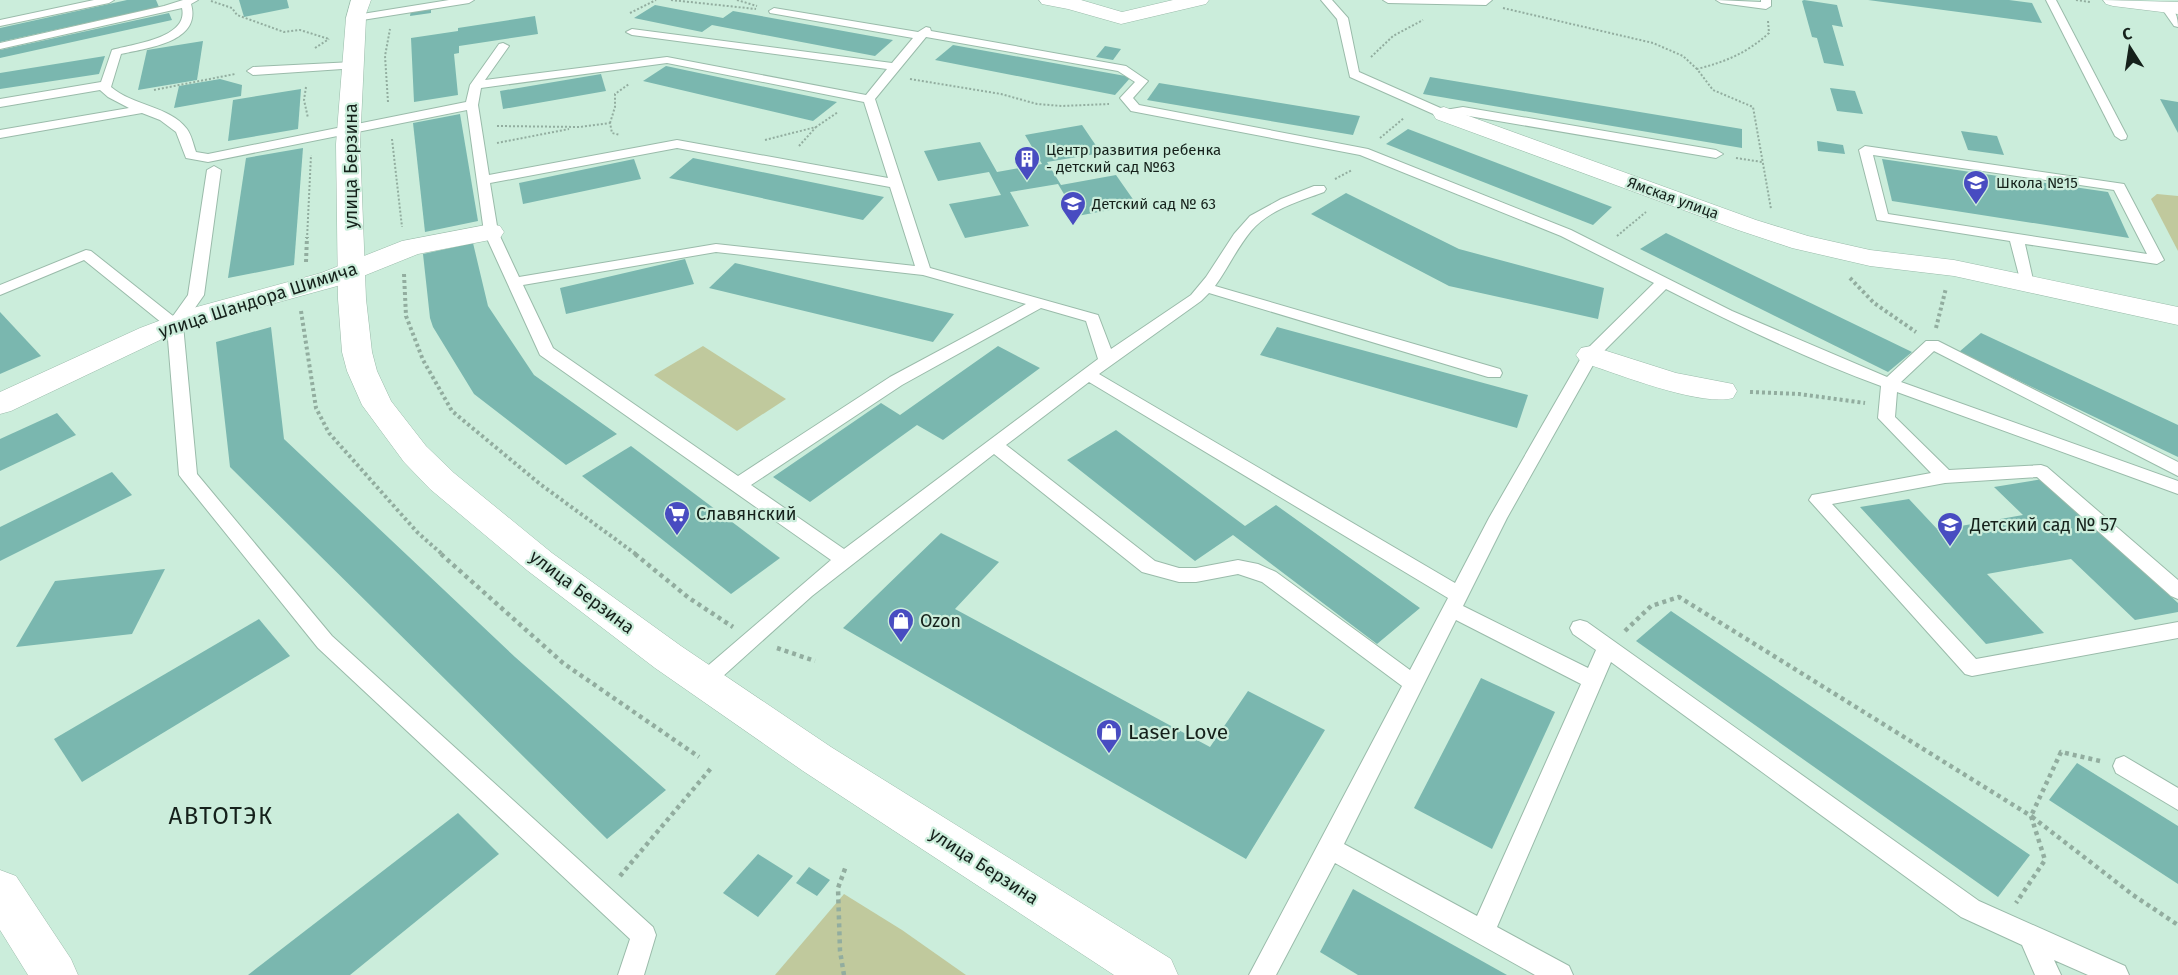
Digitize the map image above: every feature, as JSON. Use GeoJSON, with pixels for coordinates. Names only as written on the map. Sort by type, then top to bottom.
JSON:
{"type":"FeatureCollection","features":[{"type":"Feature","properties":{"kind":"street"},"geometry":{"type":"LineString","coordinates":[[1049,0],[1071,3],[1121,18],[1199,0]]}},
{"type":"Feature","properties":{"kind":"street"},"geometry":{"type":"LineString","coordinates":[[2113,0],[2163,5]]}},
{"type":"Feature","properties":{"kind":"street","name":"улица Берзина"},"geometry":{"type":"LineString","coordinates":[[358,9],[348,130],[354,329],[362,371],[377,405],[415,454],[442,481],[540,562],[704,681],[817,759],[1155,975]]}},
{"type":"Feature","properties":{"kind":"street","name":"Ямская улица"},"geometry":{"type":"LineString","coordinates":[[1444,114],[1777,235],[1870,258],[1954,268],[2178,316]]}},
{"type":"Feature","properties":{"kind":"street","name":"улица Шандора Шимича"},"geometry":{"type":"LineString","coordinates":[[0,404],[175,325],[233,305],[351,272],[411,247],[491,232]]}},
{"type":"Feature","properties":{"kind":"street"},"geometry":{"type":"LineString","coordinates":[[1591,355],[1672,382],[1722,391]]}},
{"type":"Feature","properties":{"kind":"street"},"geometry":{"type":"LineString","coordinates":[[0,891],[55,975]]}},
{"type":"Feature","properties":{"kind":"lane"},"geometry":{"type":"LineString","coordinates":[[0,23],[108,0]]}},
{"type":"Feature","properties":{"kind":"lane"},"geometry":{"type":"LineString","coordinates":[[358,9],[396,12],[469,0]]}},
{"type":"Feature","properties":{"kind":"lane"},"geometry":{"type":"LineString","coordinates":[[1326,0],[1342,18],[1354,74],[1444,114],[1463,111],[1716,154]]}},
{"type":"Feature","properties":{"kind":"lane"},"geometry":{"type":"LineString","coordinates":[[1388,0],[1486,1]]}},
{"type":"Feature","properties":{"kind":"lane"},"geometry":{"type":"LineString","coordinates":[[1721,0],[1766,3]]}},
{"type":"Feature","properties":{"kind":"lane"},"geometry":{"type":"LineString","coordinates":[[2051,0],[2121,136]]}},
{"type":"Feature","properties":{"kind":"lane"},"geometry":{"type":"LineString","coordinates":[[0,46],[190,2],[189,23],[180,33],[163,40],[116,52],[106,90],[175,124],[185,137],[191,155],[197,157],[208,158],[472,105]]}},
{"type":"Feature","properties":{"kind":"lane"},"geometry":{"type":"LineString","coordinates":[[2163,5],[2178,24]]}},
{"type":"Feature","properties":{"kind":"lane"},"geometry":{"type":"LineString","coordinates":[[774,10],[923,33],[1122,69],[1142,81],[1126,98],[1135,108],[1363,152],[1566,232],[1745,323],[1888,384],[2178,488]]}},
{"type":"Feature","properties":{"kind":"lane"},"geometry":{"type":"LineString","coordinates":[[632,32],[892,71]]}},
{"type":"Feature","properties":{"kind":"lane"},"geometry":{"type":"LineString","coordinates":[[862,98],[892,71],[923,33]]}},
{"type":"Feature","properties":{"kind":"lane"},"geometry":{"type":"LineString","coordinates":[[503,46],[476,85],[472,105],[491,232],[546,351],[844,560]]}},
{"type":"Feature","properties":{"kind":"lane"},"geometry":{"type":"LineString","coordinates":[[476,85],[667,60],[862,98]]}},
{"type":"Feature","properties":{"kind":"lane"},"geometry":{"type":"LineString","coordinates":[[253,71],[353,66]]}},
{"type":"Feature","properties":{"kind":"lane"},"geometry":{"type":"LineString","coordinates":[[0,104],[106,85]]}},
{"type":"Feature","properties":{"kind":"lane"},"geometry":{"type":"LineString","coordinates":[[862,98],[896,184],[924,271]]}},
{"type":"Feature","properties":{"kind":"lane"},"geometry":{"type":"LineString","coordinates":[[0,134],[142,109]]}},
{"type":"Feature","properties":{"kind":"lane"},"geometry":{"type":"LineString","coordinates":[[483,180],[677,144],[896,184]]}},
{"type":"Feature","properties":{"kind":"lane"},"geometry":{"type":"LineString","coordinates":[[1865,150],[2119,187],[2157,260],[2016,238],[1881,217],[1865,150]]}},
{"type":"Feature","properties":{"kind":"lane"},"geometry":{"type":"LineString","coordinates":[[214,170],[196,296],[175,325],[188,475],[325,642],[644,936],[631,975]]}},
{"type":"Feature","properties":{"kind":"lane"},"geometry":{"type":"LineString","coordinates":[[704,681],[844,560],[1088,374],[1207,288],[1254,220],[1268,210],[1319,189]]}},
{"type":"Feature","properties":{"kind":"lane"},"geometry":{"type":"LineString","coordinates":[[2016,238],[2027,284]]}},
{"type":"Feature","properties":{"kind":"lane"},"geometry":{"type":"LineString","coordinates":[[514,282],[716,248],[924,271],[1093,318],[1107,360]]}},
{"type":"Feature","properties":{"kind":"lane"},"geometry":{"type":"LineString","coordinates":[[0,290],[86,254],[175,325]]}},
{"type":"Feature","properties":{"kind":"lane"},"geometry":{"type":"LineString","coordinates":[[1262,975],[1330,848],[1498,518],[1591,355],[1663,283]]}},
{"type":"Feature","properties":{"kind":"lane"},"geometry":{"type":"LineString","coordinates":[[1207,288],[1494,373]]}},
{"type":"Feature","properties":{"kind":"lane"},"geometry":{"type":"LineString","coordinates":[[738,485],[896,381],[1039,303]]}},
{"type":"Feature","properties":{"kind":"lane"},"geometry":{"type":"LineString","coordinates":[[1946,477],[1886,418],[1888,384],[1932,344],[2178,470]]}},
{"type":"Feature","properties":{"kind":"lane"},"geometry":{"type":"LineString","coordinates":[[1088,374],[1455,602],[1593,680]]}},
{"type":"Feature","properties":{"kind":"lane"},"geometry":{"type":"LineString","coordinates":[[994,445],[1149,567],[1179,575],[1196,575],[1239,567],[1251,569],[1269,577],[1414,684]]}},
{"type":"Feature","properties":{"kind":"lane"},"geometry":{"type":"LineString","coordinates":[[2178,591],[2041,471],[1946,477],[1818,500],[1972,668],[2178,630]]}},
{"type":"Feature","properties":{"kind":"lane"},"geometry":{"type":"LineString","coordinates":[[1580,628],[1970,909],[2116,975]]}},
{"type":"Feature","properties":{"kind":"lane"},"geometry":{"type":"LineString","coordinates":[[1482,932],[1607,648]]}},
{"type":"Feature","properties":{"kind":"lane"},"geometry":{"type":"LineString","coordinates":[[2124,766],[2178,800]]}},
{"type":"Feature","properties":{"kind":"lane"},"geometry":{"type":"LineString","coordinates":[[1330,848],[1560,975]]}},
{"type":"Feature","properties":{"kind":"lane"},"geometry":{"type":"LineString","coordinates":[[2031,937],[2048,975]]}},
{"type":"Feature","properties":{"kind":"path"},"geometry":{"type":"LineString","coordinates":[[208,0],[232,8],[237,15],[284,32],[300,30],[329,39]]}},
{"type":"Feature","properties":{"kind":"path"},"geometry":{"type":"LineString","coordinates":[[671,0],[774,10]]}},
{"type":"Feature","properties":{"kind":"path"},"geometry":{"type":"LineString","coordinates":[[1354,74],[1393,36],[1433,14],[1471,1]]}},
{"type":"Feature","properties":{"kind":"path"},"geometry":{"type":"LineString","coordinates":[[1486,1],[1523,14],[1653,43],[1683,56],[1697,69],[1713,90],[1753,107],[1766,188],[1777,235]]}},
{"type":"Feature","properties":{"kind":"path"},"geometry":{"type":"LineString","coordinates":[[1697,69],[1729,62],[1750,51],[1769,33],[1766,3]]}},
{"type":"Feature","properties":{"kind":"path"},"geometry":{"type":"LineString","coordinates":[[396,12],[386,40],[386,71],[404,250],[406,316],[423,360],[452,411],[540,484],[646,562],[689,598],[751,639],[816,661]]}},
{"type":"Feature","properties":{"kind":"path"},"geometry":{"type":"LineString","coordinates":[[643,63],[635,79],[615,94],[615,107],[610,123],[612,133],[628,137],[648,149]]}},
{"type":"Feature","properties":{"kind":"path"},"geometry":{"type":"LineString","coordinates":[[121,98],[253,71]]}},
{"type":"Feature","properties":{"kind":"path"},"geometry":{"type":"LineString","coordinates":[[892,71],[1037,104],[1086,106],[1130,102]]}},
{"type":"Feature","properties":{"kind":"path"},"geometry":{"type":"LineString","coordinates":[[724,152],[776,136],[816,127],[862,98]]}},
{"type":"Feature","properties":{"kind":"path"},"geometry":{"type":"LineString","coordinates":[[1363,152],[1404,118]]}},
{"type":"Feature","properties":{"kind":"path"},"geometry":{"type":"LineString","coordinates":[[479,146],[610,123]]}},
{"type":"Feature","properties":{"kind":"path"},"geometry":{"type":"LineString","coordinates":[[476,126],[580,127]]}},
{"type":"Feature","properties":{"kind":"path"},"geometry":{"type":"LineString","coordinates":[[1599,250],[1642,216]]}},
{"type":"Feature","properties":{"kind":"path"},"geometry":{"type":"LineString","coordinates":[[1828,249],[1844,272],[1874,303],[1932,344],[1954,268]]}},
{"type":"Feature","properties":{"kind":"path"},"geometry":{"type":"LineString","coordinates":[[1722,391],[1799,394],[1887,406]]}},
{"type":"Feature","properties":{"kind":"path"},"geometry":{"type":"LineString","coordinates":[[1607,648],[1651,606],[1679,597],[2031,816],[2133,895],[2178,925]]}},
{"type":"Feature","properties":{"kind":"path"},"geometry":{"type":"LineString","coordinates":[[2002,924],[2044,860],[2031,816],[2061,752],[2124,766]]}},
{"type":"Feature","properties":{"kind":"path"},"geometry":{"type":"LineString","coordinates":[[603,898],[711,767]]}},
{"type":"Feature","properties":{"kind":"path"},"geometry":{"type":"LineString","coordinates":[[844,975],[840,951],[838,888],[846,866]]}},
{"type":"Feature","properties":{"kind":"green space"},"geometry":{"type":"Polygon","coordinates":[[[2157,194],[2178,196],[2178,251],[2151,199],[2157,194]]]}},
{"type":"Feature","properties":{"kind":"green space"},"geometry":{"type":"Polygon","coordinates":[[[703,346],[786,399],[737,431],[654,375],[703,346]]]}},
{"type":"Feature","properties":{"kind":"green space"},"geometry":{"type":"Polygon","coordinates":[[[844,894],[902,930],[966,975],[775,975],[844,894]]]}},
{"type":"Feature","properties":{"kind":"building"},"geometry":{"type":"Polygon","coordinates":[[[127,0],[156,0],[159,7],[0,42],[0,28],[127,0]]]}},
{"type":"Feature","properties":{"kind":"building"},"geometry":{"type":"Polygon","coordinates":[[[239,0],[287,0],[289,8],[244,17],[239,0]]]}},
{"type":"Feature","properties":{"kind":"building"},"geometry":{"type":"Polygon","coordinates":[[[1868,0],[2009,0],[2032,3],[2042,23],[1868,0]]]}},
{"type":"Feature","properties":{"kind":"building"},"geometry":{"type":"Polygon","coordinates":[[[1802,1],[1837,5],[1843,27],[1832,25],[1844,66],[1824,63],[1817,38],[1812,37],[1802,1]]]}},
{"type":"Feature","properties":{"kind":"building"},"geometry":{"type":"Polygon","coordinates":[[[655,5],[723,18],[733,11],[893,40],[875,56],[712,25],[702,32],[634,18],[655,5]]]}},
{"type":"Feature","properties":{"kind":"building"},"geometry":{"type":"Polygon","coordinates":[[[431,7],[431,13],[410,16],[411,10],[431,7]]]}},
{"type":"Feature","properties":{"kind":"building"},"geometry":{"type":"Polygon","coordinates":[[[169,13],[172,20],[0,58],[0,50],[169,13]]]}},
{"type":"Feature","properties":{"kind":"building"},"geometry":{"type":"Polygon","coordinates":[[[535,16],[538,34],[459,46],[459,53],[454,54],[458,95],[414,102],[411,38],[535,16]]]}},
{"type":"Feature","properties":{"kind":"building"},"geometry":{"type":"Polygon","coordinates":[[[203,41],[197,80],[138,90],[147,50],[203,41]]]}},
{"type":"Feature","properties":{"kind":"building"},"geometry":{"type":"Polygon","coordinates":[[[953,45],[1131,77],[1115,95],[935,60],[953,45]]]}},
{"type":"Feature","properties":{"kind":"building"},"geometry":{"type":"Polygon","coordinates":[[[1105,46],[1121,49],[1113,60],[1096,57],[1105,46]]]}},
{"type":"Feature","properties":{"kind":"building"},"geometry":{"type":"Polygon","coordinates":[[[105,56],[99,74],[0,89],[0,73],[105,56]]]}},
{"type":"Feature","properties":{"kind":"building"},"geometry":{"type":"Polygon","coordinates":[[[666,66],[837,102],[813,121],[643,81],[666,66]]]}},
{"type":"Feature","properties":{"kind":"building"},"geometry":{"type":"Polygon","coordinates":[[[601,74],[606,91],[503,109],[500,91],[601,74]]]}},
{"type":"Feature","properties":{"kind":"building"},"geometry":{"type":"Polygon","coordinates":[[[1430,77],[1742,129],[1742,148],[1423,94],[1430,77]]]}},
{"type":"Feature","properties":{"kind":"building"},"geometry":{"type":"Polygon","coordinates":[[[220,79],[242,85],[241,96],[174,108],[179,86],[220,79]]]}},
{"type":"Feature","properties":{"kind":"building"},"geometry":{"type":"Polygon","coordinates":[[[1159,83],[1360,116],[1353,135],[1147,100],[1159,83]]]}},
{"type":"Feature","properties":{"kind":"building"},"geometry":{"type":"Polygon","coordinates":[[[1830,88],[1855,91],[1863,114],[1837,111],[1830,88]]]}},
{"type":"Feature","properties":{"kind":"building"},"geometry":{"type":"Polygon","coordinates":[[[301,89],[298,129],[228,141],[233,100],[301,89]]]}},
{"type":"Feature","properties":{"kind":"building"},"geometry":{"type":"Polygon","coordinates":[[[2160,99],[2178,102],[2178,133],[2160,99]]]}},
{"type":"Feature","properties":{"kind":"building"},"geometry":{"type":"Polygon","coordinates":[[[460,114],[478,221],[425,232],[413,123],[460,114]]]}},
{"type":"Feature","properties":{"kind":"building","name":"Центр развития ребенка - детский сад №63"},"geometry":{"type":"Polygon","coordinates":[[[1082,125],[1101,153],[1047,162],[1061,185],[1116,175],[1137,205],[1077,216],[1058,184],[1010,192],[1029,226],[965,238],[949,204],[1001,195],[989,172],[938,181],[924,151],[980,142],[997,172],[1042,164],[1025,135],[1082,125]]]}},
{"type":"Feature","properties":{"kind":"building"},"geometry":{"type":"Polygon","coordinates":[[[1408,129],[1612,207],[1593,225],[1386,144],[1408,129]]]}},
{"type":"Feature","properties":{"kind":"building"},"geometry":{"type":"Polygon","coordinates":[[[1961,131],[1997,136],[2004,155],[1968,150],[1961,131]]]}},
{"type":"Feature","properties":{"kind":"building"},"geometry":{"type":"Polygon","coordinates":[[[1817,141],[1843,145],[1845,154],[1818,151],[1817,141]]]}},
{"type":"Feature","properties":{"kind":"building"},"geometry":{"type":"Polygon","coordinates":[[[303,148],[294,265],[228,278],[246,158],[303,148]]]}},
{"type":"Feature","properties":{"kind":"building"},"geometry":{"type":"Polygon","coordinates":[[[693,158],[884,197],[863,220],[669,178],[693,158]]]}},
{"type":"Feature","properties":{"kind":"building"},"geometry":{"type":"Polygon","coordinates":[[[634,159],[641,179],[523,204],[519,183],[634,159]]]}},
{"type":"Feature","properties":{"kind":"building"},"geometry":{"type":"Polygon","coordinates":[[[1882,159],[2108,192],[2129,238],[1892,201],[1882,159]]]}},
{"type":"Feature","properties":{"kind":"building"},"geometry":{"type":"Polygon","coordinates":[[[1346,193],[1459,249],[1604,288],[1598,319],[1449,286],[1311,214],[1346,193]]]}},
{"type":"Feature","properties":{"kind":"building"},"geometry":{"type":"Polygon","coordinates":[[[1666,233],[1912,352],[1888,372],[1640,249],[1666,233]]]}},
{"type":"Feature","properties":{"kind":"building"},"geometry":{"type":"Polygon","coordinates":[[[473,243],[488,306],[534,375],[617,434],[566,465],[474,394],[433,327],[423,254],[473,243]]]}},
{"type":"Feature","properties":{"kind":"building"},"geometry":{"type":"Polygon","coordinates":[[[685,259],[694,284],[566,314],[560,288],[685,259]]]}},
{"type":"Feature","properties":{"kind":"building"},"geometry":{"type":"Polygon","coordinates":[[[735,263],[954,314],[933,342],[709,288],[735,263]]]}},
{"type":"Feature","properties":{"kind":"building"},"geometry":{"type":"Polygon","coordinates":[[[0,312],[41,356],[0,374],[0,312]]]}},
{"type":"Feature","properties":{"kind":"building"},"geometry":{"type":"Polygon","coordinates":[[[271,327],[284,439],[515,657],[666,790],[607,839],[230,467],[216,342],[271,327]]]}},
{"type":"Feature","properties":{"kind":"building"},"geometry":{"type":"Polygon","coordinates":[[[1277,327],[1528,395],[1517,428],[1260,355],[1277,327]]]}},
{"type":"Feature","properties":{"kind":"building"},"geometry":{"type":"Polygon","coordinates":[[[1981,333],[2178,425],[2178,457],[1959,352],[1981,333]]]}},
{"type":"Feature","properties":{"kind":"building"},"geometry":{"type":"Polygon","coordinates":[[[998,346],[1040,368],[943,440],[917,425],[810,502],[773,477],[881,403],[900,415],[998,346]]]}},
{"type":"Feature","properties":{"kind":"building"},"geometry":{"type":"Polygon","coordinates":[[[57,413],[76,435],[0,471],[0,439],[57,413]]]}},
{"type":"Feature","properties":{"kind":"building"},"geometry":{"type":"Polygon","coordinates":[[[1116,430],[1245,526],[1276,505],[1420,608],[1377,644],[1233,535],[1195,561],[1067,460],[1116,430]]]}},
{"type":"Feature","properties":{"kind":"building"},"geometry":{"type":"Polygon","coordinates":[[[631,446],[780,558],[731,594],[582,476],[631,446]]]}},
{"type":"Feature","properties":{"kind":"building"},"geometry":{"type":"Polygon","coordinates":[[[112,472],[132,495],[0,561],[0,527],[112,472]]]}},
{"type":"Feature","properties":{"kind":"building"},"geometry":{"type":"Polygon","coordinates":[[[2043,479],[2178,603],[2178,612],[2135,620],[2071,559],[1987,574],[2044,633],[1986,644],[1860,507],[1909,499],[1938,530],[2023,515],[1994,487],[2043,479]]]}},
{"type":"Feature","properties":{"kind":"building"},"geometry":{"type":"Polygon","coordinates":[[[941,533],[999,562],[955,609],[1210,747],[1248,691],[1325,730],[1246,859],[843,628],[941,533]]]}},
{"type":"Feature","properties":{"kind":"building"},"geometry":{"type":"Polygon","coordinates":[[[165,569],[132,634],[16,647],[55,581],[165,569]]]}},
{"type":"Feature","properties":{"kind":"building"},"geometry":{"type":"Polygon","coordinates":[[[1671,611],[2030,855],[1998,897],[1636,641],[1671,611]]]}},
{"type":"Feature","properties":{"kind":"building"},"geometry":{"type":"Polygon","coordinates":[[[259,619],[290,656],[82,782],[54,739],[259,619]]]}},
{"type":"Feature","properties":{"kind":"building"},"geometry":{"type":"Polygon","coordinates":[[[1481,678],[1555,712],[1492,849],[1414,808],[1481,678]]]}},
{"type":"Feature","properties":{"kind":"building"},"geometry":{"type":"Polygon","coordinates":[[[2077,763],[2178,826],[2178,884],[2049,800],[2077,763]]]}},
{"type":"Feature","properties":{"kind":"building"},"geometry":{"type":"Polygon","coordinates":[[[458,813],[499,854],[350,975],[248,975],[458,813]]]}},
{"type":"Feature","properties":{"kind":"building"},"geometry":{"type":"Polygon","coordinates":[[[758,854],[793,876],[758,917],[723,893],[758,854]]]}},
{"type":"Feature","properties":{"kind":"building"},"geometry":{"type":"Polygon","coordinates":[[[809,867],[830,880],[817,896],[796,883],[809,867]]]}},
{"type":"Feature","properties":{"kind":"building"},"geometry":{"type":"Polygon","coordinates":[[[1353,889],[1507,975],[1358,975],[1320,952],[1353,889]]]}},
{"type":"Feature","properties":{"kind":"place","name":"Центр развития ребенка - детский сад №63"},"geometry":{"type":"Point","coordinates":[1027,182]}},
{"type":"Feature","properties":{"kind":"place","name":"Школа №15"},"geometry":{"type":"Point","coordinates":[1976,206]}},
{"type":"Feature","properties":{"kind":"place","name":"Детский сад № 63"},"geometry":{"type":"Point","coordinates":[1073,227]}},
{"type":"Feature","properties":{"kind":"place","name":"Славянский"},"geometry":{"type":"Point","coordinates":[677,537]}},
{"type":"Feature","properties":{"kind":"place","name":"Детский сад № 57"},"geometry":{"type":"Point","coordinates":[1950,548]}},
{"type":"Feature","properties":{"kind":"place","name":"Ozon"},"geometry":{"type":"Point","coordinates":[901,644]}},
{"type":"Feature","properties":{"kind":"place","name":"Laser Love"},"geometry":{"type":"Point","coordinates":[1109,755]}},
{"type":"Feature","properties":{"kind":"district","name":"АВТОТЭК"},"geometry":{"type":"Point","coordinates":[221,816]}}]}
